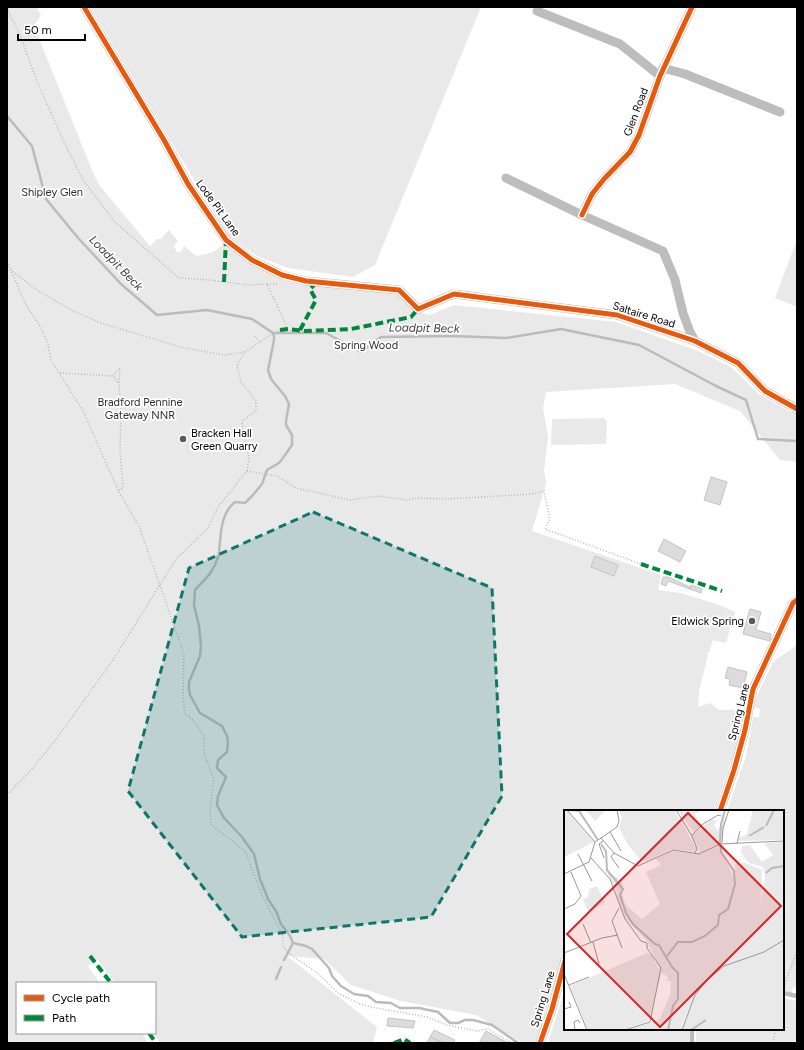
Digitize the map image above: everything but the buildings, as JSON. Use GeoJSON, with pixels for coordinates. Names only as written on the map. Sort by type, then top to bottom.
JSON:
{"type":"FeatureCollection","features":[{"type":"Feature","properties":{"kind":"street","name":"Lode Pit Lane"},"geometry":{"type":"LineString","coordinates":[[84,7],[164,140],[188,184],[226,240],[252,260],[282,275],[306,281],[399,290],[418,308]]}},
{"type":"Feature","properties":{"kind":"street","name":"Glen Road"},"geometry":{"type":"LineString","coordinates":[[582,215],[592,194],[630,152],[639,135],[662,72],[692,7]]}},
{"type":"Feature","properties":{"kind":"street"},"geometry":{"type":"LineString","coordinates":[[537,11],[620,44],[662,72],[685,74],[780,112]]}},
{"type":"Feature","properties":{"kind":"street"},"geometry":{"type":"LineString","coordinates":[[506,178],[582,215],[663,251],[676,280],[683,313],[690,332],[696,341]]}},
{"type":"Feature","properties":{"kind":"street","name":"Saltaire Road"},"geometry":{"type":"LineString","coordinates":[[418,308],[454,294],[617,315],[696,341],[738,363],[765,391],[797,409]]}},
{"type":"Feature","properties":{"kind":"street","name":"Spring Lane"},"geometry":{"type":"LineString","coordinates":[[720,810],[743,737],[753,689],[793,603],[797,600]]}},
{"type":"Feature","properties":{"kind":"street","name":"Spring Lane"},"geometry":{"type":"LineString","coordinates":[[540,1043],[552,1010],[564,965]]}},
{"type":"Feature","properties":{"kind":"lane"},"geometry":{"type":"LineString","coordinates":[[784,992],[797,996]]}},
{"type":"Feature","properties":{"kind":"lane"},"geometry":{"type":"LineString","coordinates":[[692,1030],[692,1043]]}},
{"type":"Feature","properties":{"kind":"path"},"geometry":{"type":"LineString","coordinates":[[7,7],[21,37],[36,78],[63,140],[83,180],[114,221],[179,278],[248,285],[267,284],[288,329]]}},
{"type":"Feature","properties":{"kind":"path"},"geometry":{"type":"LineString","coordinates":[[7,261],[25,303],[41,328],[48,344],[52,360],[83,411],[118,491],[139,526],[184,654],[183,696],[185,716],[189,716],[189,718],[192,719],[204,736],[204,752],[214,780],[211,799],[211,824],[245,851],[262,895],[283,936],[283,946],[289,955],[319,974],[338,993],[360,1004],[427,1017],[447,1025],[477,1031],[488,1029],[512,1043]]}},
{"type":"Feature","properties":{"kind":"path"},"geometry":{"type":"LineString","coordinates":[[7,270],[11,270],[37,290],[71,310],[101,323],[184,348],[225,355],[245,352]]}},
{"type":"Feature","properties":{"kind":"path"},"geometry":{"type":"LineString","coordinates":[[7,795],[33,768],[57,738],[113,660],[176,559],[208,528],[218,507],[247,471],[249,458],[242,421],[256,411],[256,401],[241,382],[237,365],[245,352],[280,330]]}},
{"type":"Feature","properties":{"kind":"path"},"geometry":{"type":"LineString","coordinates":[[255,336],[260,342]]}},
{"type":"Feature","properties":{"kind":"path"},"geometry":{"type":"LineString","coordinates":[[113,376],[120,368],[120,450],[122,488],[118,491]]}},
{"type":"Feature","properties":{"kind":"path"},"geometry":{"type":"LineString","coordinates":[[60,373],[113,376],[119,384]]}},
{"type":"Feature","properties":{"kind":"path"},"geometry":{"type":"LineString","coordinates":[[247,471],[277,476],[296,488],[350,500],[378,496],[407,500],[417,498],[447,499],[533,494],[544,491],[550,519],[545,530],[641,564]]}},
{"type":"Feature","properties":{"kind":"path"},"geometry":{"type":"LineString","coordinates":[[784,984],[797,951]]}},
{"type":"Feature","properties":{"kind":"path"},"geometry":{"type":"LineString","coordinates":[[773,1043],[776,1030]]}},
{"type":"Feature","properties":{"kind":"highlighted area"},"geometry":{"type":"Polygon","coordinates":[[[313,512],[492,588],[502,796],[431,917],[242,937],[128,791],[189,568],[313,512]]]}},
{"type":"Feature","properties":{"kind":"green space"},"geometry":{"type":"Polygon","coordinates":[[[7,7],[40,7],[37,10],[41,15],[34,26],[94,175],[100,186],[150,246],[157,239],[161,239],[169,230],[178,241],[174,246],[177,252],[181,252],[184,246],[196,256],[214,251],[224,243],[272,272],[393,292],[412,305],[412,310],[430,315],[454,305],[616,322],[698,351],[731,367],[759,394],[789,411],[797,413],[797,462],[780,460],[740,411],[675,384],[546,392],[543,408],[548,437],[544,471],[546,482],[532,531],[661,575],[658,590],[680,593],[717,604],[735,612],[726,643],[713,640],[709,652],[707,653],[708,655],[699,691],[698,707],[710,703],[719,710],[743,711],[738,741],[714,810],[564,810],[564,953],[546,1010],[544,1023],[535,1043],[522,1043],[476,1015],[401,1001],[351,985],[324,959],[287,956],[377,1027],[373,1043],[160,1043],[154,1034],[156,1034],[156,982],[114,982],[97,959],[88,966],[99,982],[16,982],[16,1034],[143,1034],[148,1043],[7,1043],[7,7]]]}},
{"type":"Feature","properties":{"kind":"green space"},"geometry":{"type":"Polygon","coordinates":[[[90,7],[481,7],[375,265],[353,277],[288,268],[257,256],[228,236],[90,7]]]}},
{"type":"Feature","properties":{"kind":"green space"},"geometry":{"type":"Polygon","coordinates":[[[797,240],[797,307],[775,298],[797,240]]]}},
{"type":"Feature","properties":{"kind":"green space"},"geometry":{"type":"Polygon","coordinates":[[[604,418],[607,422],[606,444],[551,445],[552,419],[604,418]]]}},
{"type":"Feature","properties":{"kind":"green space"},"geometry":{"type":"Polygon","coordinates":[[[797,645],[797,988],[793,987],[792,993],[784,990],[784,810],[727,810],[746,756],[753,717],[759,717],[760,709],[754,707],[755,700],[773,662],[797,645]]]}},
{"type":"Feature","properties":{"kind":"green space"},"geometry":{"type":"Polygon","coordinates":[[[564,992],[564,1030],[689,1030],[689,1043],[548,1043],[564,992]]]}},
{"type":"Feature","properties":{"kind":"green space"},"geometry":{"type":"Polygon","coordinates":[[[784,998],[797,1001],[797,1043],[696,1043],[696,1030],[784,1030],[784,998]]]}},
{"type":"Feature","properties":{"kind":"waterway","name":"Loadpit Beck"},"geometry":{"type":"LineString","coordinates":[[7,116],[32,146],[46,199],[79,239],[121,284],[157,315],[207,310],[252,319],[273,333],[326,333],[361,352],[381,337],[453,336],[506,338],[561,329],[639,345],[716,386],[746,400],[758,439],[797,441]]}},
{"type":"Feature","properties":{"kind":"waterway"},"geometry":{"type":"LineString","coordinates":[[273,333],[274,340],[268,370],[271,379],[285,396],[289,404],[286,425],[292,435],[292,445],[279,463],[267,470],[262,484],[253,495],[245,503],[235,502],[228,510],[222,526],[219,554],[216,563],[195,590],[194,605],[199,626],[201,646],[200,656],[189,682],[190,695],[200,713],[222,726],[228,741],[227,752],[218,760],[217,768],[226,777],[218,796],[217,805],[224,818],[242,837],[254,854],[260,879],[268,899],[293,943],[312,949],[329,968],[332,976],[341,986],[354,994],[368,996],[376,1002],[391,1003],[400,1008],[419,1008],[438,1012],[450,1023],[473,1020],[492,1025],[518,1043]]}},
{"type":"Feature","properties":{"kind":"waterway"},"geometry":{"type":"LineString","coordinates":[[284,960],[293,943]]}},
{"type":"Feature","properties":{"kind":"waterway"},"geometry":{"type":"LineString","coordinates":[[276,979],[281,967]]}},
{"type":"Feature","properties":{"kind":"marked path"},"geometry":{"type":"LineString","coordinates":[[224,282],[226,240]]}},
{"type":"Feature","properties":{"kind":"marked path"},"geometry":{"type":"LineString","coordinates":[[300,330],[316,300],[310,289],[317,282]]}},
{"type":"Feature","properties":{"kind":"marked path"},"geometry":{"type":"LineString","coordinates":[[280,330],[288,329],[305,331],[351,329],[411,317],[418,309]]}},
{"type":"Feature","properties":{"kind":"marked path"},"geometry":{"type":"LineString","coordinates":[[641,564],[722,591]]}},
{"type":"Feature","properties":{"kind":"marked path"},"geometry":{"type":"LineString","coordinates":[[90,956],[110,982]]}},
{"type":"Feature","properties":{"kind":"marked path"},"geometry":{"type":"LineString","coordinates":[[150,1034],[156,1043]]}},
{"type":"Feature","properties":{"kind":"marked path"},"geometry":{"type":"LineString","coordinates":[[394,1043],[404,1039],[410,1043]]}},
{"type":"Feature","properties":{"kind":"cycle path"},"geometry":{"type":"LineString","coordinates":[[84,7],[164,140],[188,184],[226,240],[252,260],[282,275],[306,281],[399,290],[418,309],[454,294],[617,315],[695,341],[738,363],[765,391],[797,409]]}},
{"type":"Feature","properties":{"kind":"cycle path"},"geometry":{"type":"LineString","coordinates":[[582,215],[592,194],[630,152],[639,135],[660,76],[692,7]]}},
{"type":"Feature","properties":{"kind":"cycle path"},"geometry":{"type":"LineString","coordinates":[[720,810],[734,770],[745,730],[753,689],[793,603],[797,600]]}},
{"type":"Feature","properties":{"kind":"cycle path"},"geometry":{"type":"LineString","coordinates":[[540,1043],[552,1009],[564,965]]}},
{"type":"Feature","properties":{"kind":"place","name":"Bracken Hall Green Quarry"},"geometry":{"type":"Point","coordinates":[183,439]}},
{"type":"Feature","properties":{"kind":"place","name":"Eldwick Spring"},"geometry":{"type":"Point","coordinates":[752,621]}},
{"type":"Feature","properties":{"kind":"park label","name":"Shipley Glen"},"geometry":{"type":"Point","coordinates":[52,192]}},
{"type":"Feature","properties":{"kind":"park label","name":"Spring Wood"},"geometry":{"type":"Point","coordinates":[366,345]}},
{"type":"Feature","properties":{"kind":"park label","name":"Bradford Pennine Gateway NNR"},"geometry":{"type":"Point","coordinates":[140,408]}}]}
